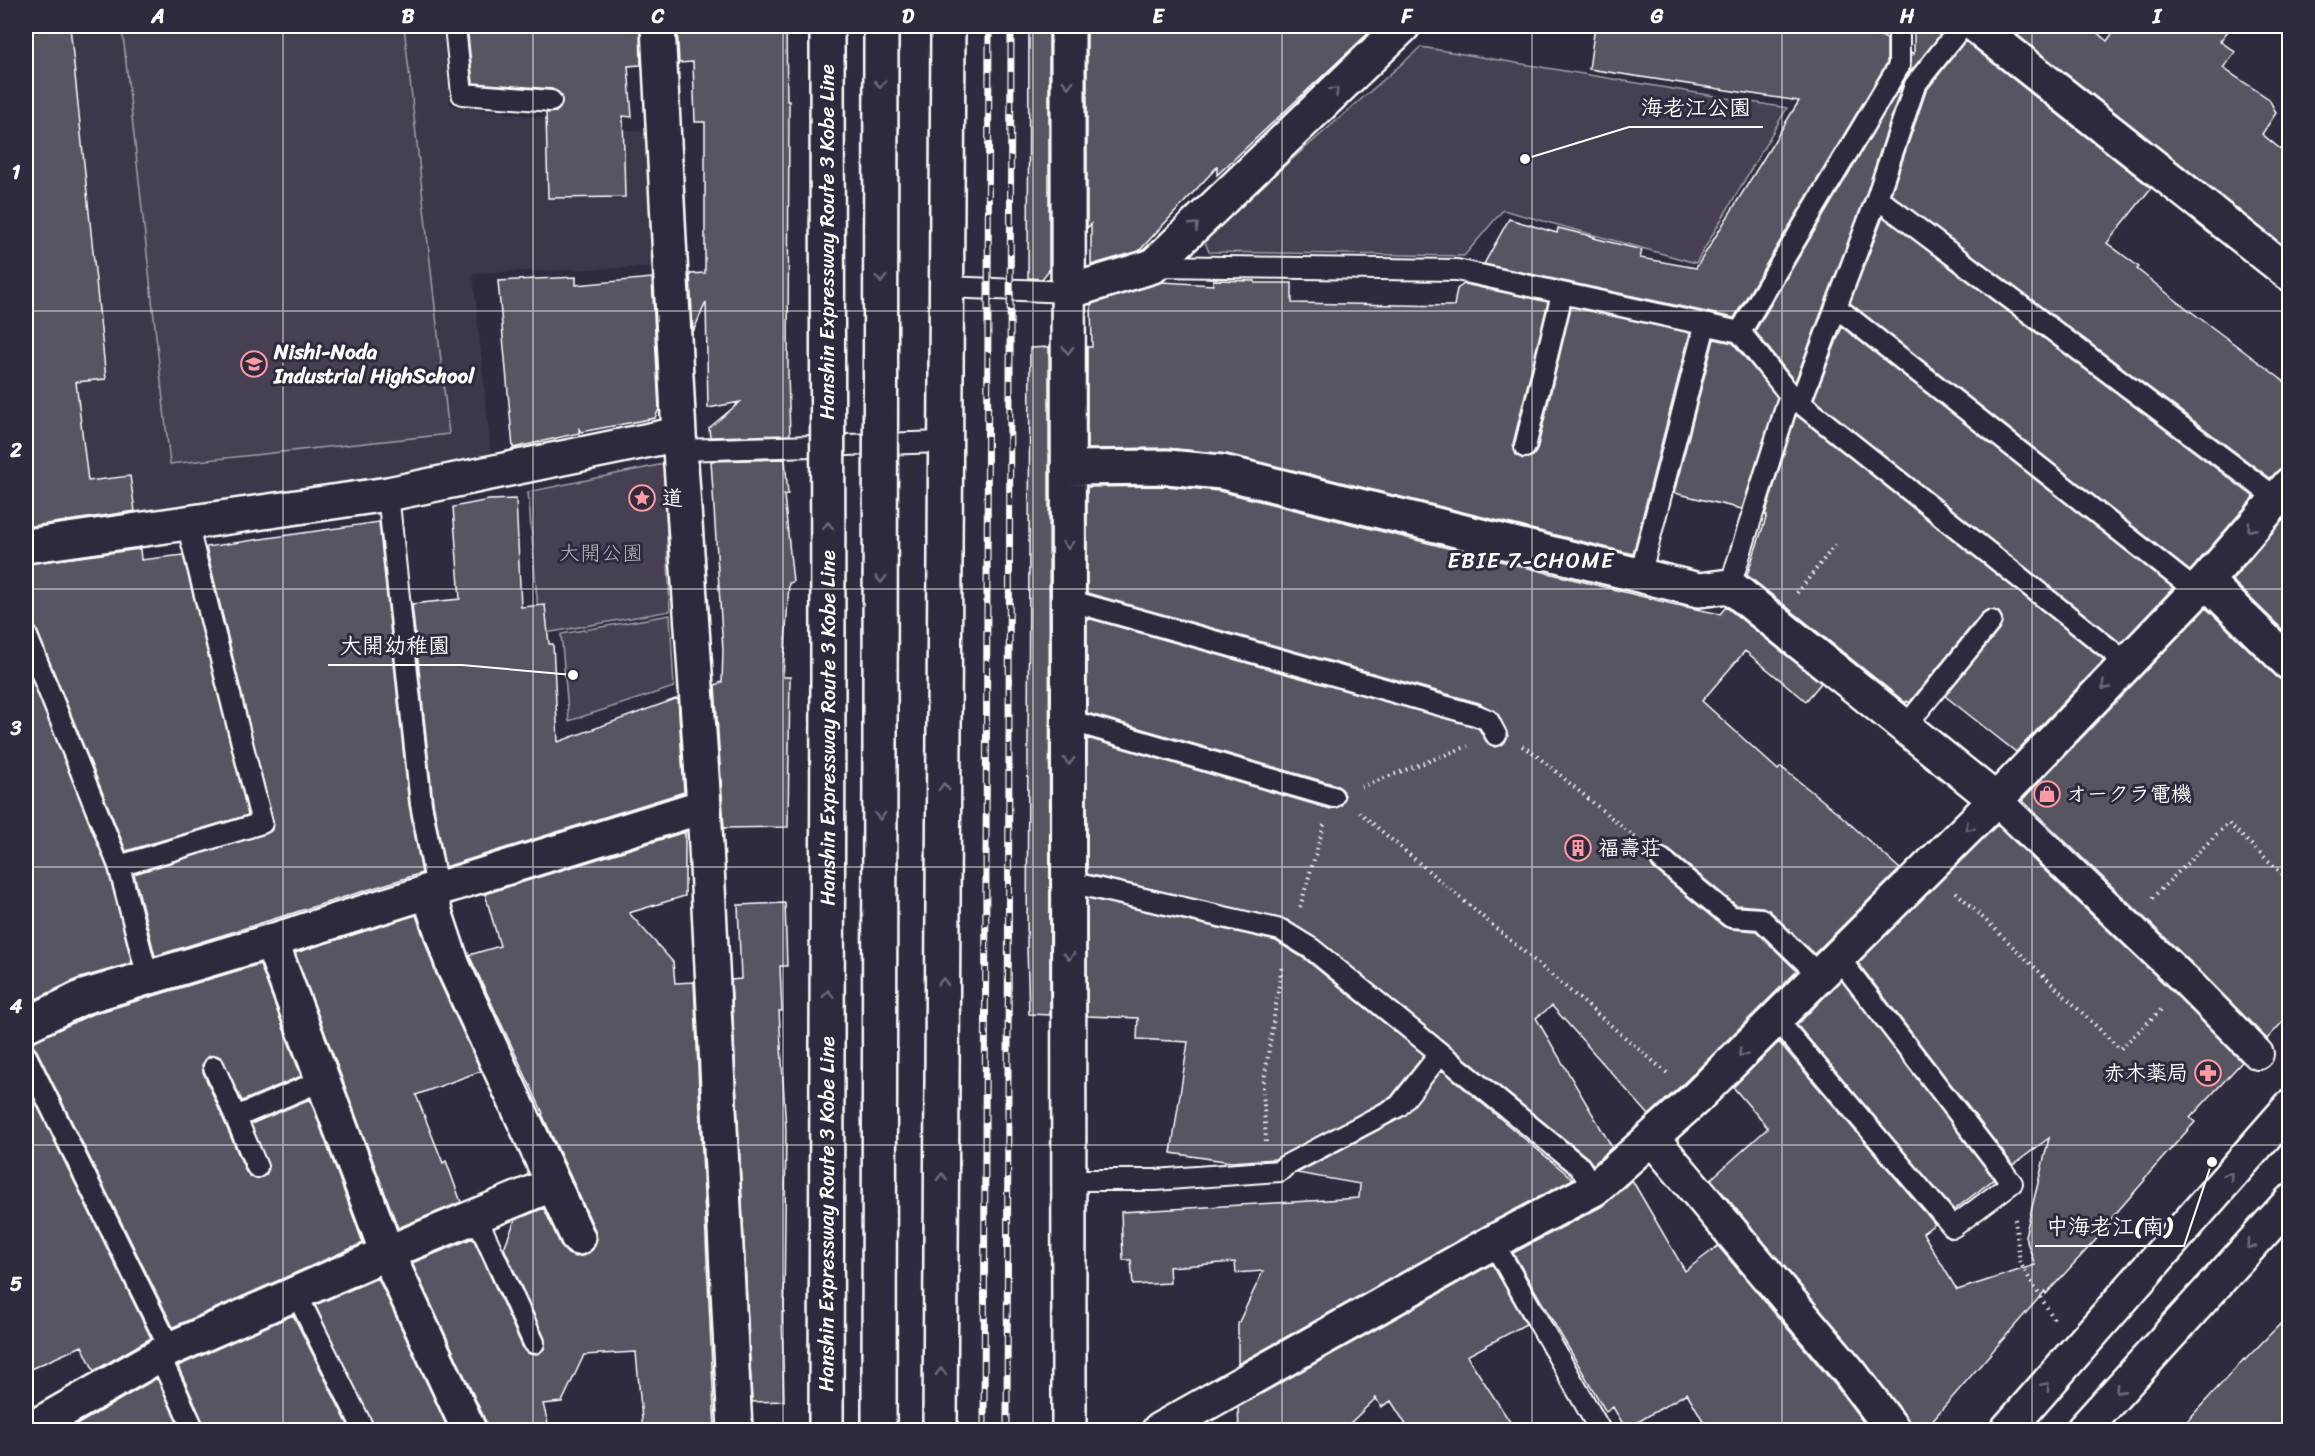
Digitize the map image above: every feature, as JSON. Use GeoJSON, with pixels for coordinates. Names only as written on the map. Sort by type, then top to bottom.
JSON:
{"type":"FeatureCollection","features":[{"type":"Feature","properties":{"kind":"main road"},"geometry":{"type":"LineString","coordinates":[[658,26],[680,442],[704,806],[735,1431]]}},
{"type":"Feature","properties":{"kind":"main road","name":"Hanshin Expressway Route 3 Kobe Line"},"geometry":{"type":"LineString","coordinates":[[826,1431],[827,26]]}},
{"type":"Feature","properties":{"kind":"main road"},"geometry":{"type":"LineString","coordinates":[[879,1431],[880,26]]}},
{"type":"Feature","properties":{"kind":"main road"},"geometry":{"type":"LineString","coordinates":[[940,1431],[948,26]]}},
{"type":"Feature","properties":{"kind":"main road"},"geometry":{"type":"LineString","coordinates":[[1068,26],[1069,1431]]}},
{"type":"Feature","properties":{"kind":"main road"},"geometry":{"type":"LineString","coordinates":[[1068,292],[1153,266],[1403,26]]}},
{"type":"Feature","properties":{"kind":"main road"},"geometry":{"type":"LineString","coordinates":[[1976,26],[2289,274]]}},
{"type":"Feature","properties":{"kind":"main road"},"geometry":{"type":"LineString","coordinates":[[26,546],[388,494],[680,442]]}},
{"type":"Feature","properties":{"kind":"main road"},"geometry":{"type":"LineString","coordinates":[[1068,468],[1167,466],[1222,472],[1699,590],[1730,586],[1996,800]]}},
{"type":"Feature","properties":{"kind":"main road"},"geometry":{"type":"LineString","coordinates":[[1159,1431],[1493,1242],[1594,1189],[1696,1098],[1996,800],[2201,586],[2283,491]]}},
{"type":"Feature","properties":{"kind":"main road"},"geometry":{"type":"LineString","coordinates":[[2201,586],[2289,664]]}},
{"type":"Feature","properties":{"kind":"main road"},"geometry":{"type":"LineString","coordinates":[[26,1025],[82,997],[272,941],[704,806]]}},
{"type":"Feature","properties":{"kind":"main road"},"geometry":{"type":"LineString","coordinates":[[432,890],[453,966],[578,1238]]}},
{"type":"Feature","properties":{"kind":"main road"},"geometry":{"type":"LineString","coordinates":[[272,941],[387,1253],[469,1431]]}},
{"type":"Feature","properties":{"kind":"main road"},"geometry":{"type":"LineString","coordinates":[[2007,1431],[2289,1107]]}},
{"type":"Feature","properties":{"kind":"main road"},"geometry":{"type":"LineString","coordinates":[[1652,1138],[1851,1374],[1893,1431]]}},
{"type":"Feature","properties":{"kind":"main road"},"geometry":{"type":"LineString","coordinates":[[29,1431],[165,1352],[387,1253],[553,1184]]}},
{"type":"Feature","properties":{"kind":"main road"},"geometry":{"type":"LineString","coordinates":[[2082,1431],[2289,1202]]}},
{"type":"Feature","properties":{"kind":"street"},"geometry":{"type":"LineString","coordinates":[[1996,800],[2188,983],[2258,1054]]}},
{"type":"Feature","properties":{"kind":"lane"},"geometry":{"type":"LineString","coordinates":[[454,26],[462,94],[551,101]]}},
{"type":"Feature","properties":{"kind":"lane"},"geometry":{"type":"LineString","coordinates":[[1740,332],[1899,66],[1899,26]]}},
{"type":"Feature","properties":{"kind":"lane"},"geometry":{"type":"LineString","coordinates":[[1730,586],[1795,399],[1836,306],[1877,198],[1915,85],[1962,26]]}},
{"type":"Feature","properties":{"kind":"lane"},"geometry":{"type":"LineString","coordinates":[[1894,74],[1915,85]]}},
{"type":"Feature","properties":{"kind":"lane"},"geometry":{"type":"LineString","coordinates":[[1877,198],[2283,491]]}},
{"type":"Feature","properties":{"kind":"lane"},"geometry":{"type":"LineString","coordinates":[[1153,266],[1457,270],[1740,332],[1795,399],[2127,663]]}},
{"type":"Feature","properties":{"kind":"lane"},"geometry":{"type":"LineString","coordinates":[[945,286],[1068,292]]}},
{"type":"Feature","properties":{"kind":"lane"},"geometry":{"type":"LineString","coordinates":[[1525,447],[1562,294]]}},
{"type":"Feature","properties":{"kind":"lane"},"geometry":{"type":"LineString","coordinates":[[1836,306],[2201,586]]}},
{"type":"Feature","properties":{"kind":"lane"},"geometry":{"type":"LineString","coordinates":[[1640,576],[1705,325]]}},
{"type":"Feature","properties":{"kind":"lane"},"geometry":{"type":"LineString","coordinates":[[680,442],[945,442]]}},
{"type":"Feature","properties":{"kind":"lane"},"geometry":{"type":"LineString","coordinates":[[388,494],[432,890]]}},
{"type":"Feature","properties":{"kind":"lane"},"geometry":{"type":"LineString","coordinates":[[119,866],[262,824],[187,523]]}},
{"type":"Feature","properties":{"kind":"lane"},"geometry":{"type":"LineString","coordinates":[[1068,600],[1476,715],[1488,720],[1496,735]]}},
{"type":"Feature","properties":{"kind":"lane"},"geometry":{"type":"LineString","coordinates":[[1905,727],[1991,621]]}},
{"type":"Feature","properties":{"kind":"lane"},"geometry":{"type":"LineString","coordinates":[[26,634],[119,866],[148,978]]}},
{"type":"Feature","properties":{"kind":"lane"},"geometry":{"type":"LineString","coordinates":[[1068,720],[1333,797]]}},
{"type":"Feature","properties":{"kind":"lane"},"geometry":{"type":"LineString","coordinates":[[1661,859],[1731,917],[1761,919],[1828,966],[2012,1183],[1953,1227],[1776,1018]]}},
{"type":"Feature","properties":{"kind":"lane"},"geometry":{"type":"LineString","coordinates":[[1069,882],[1281,930],[1292,936],[1312,949],[1580,1167],[1594,1189]]}},
{"type":"Feature","properties":{"kind":"lane"},"geometry":{"type":"LineString","coordinates":[[1069,1180],[1155,1180],[1280,1171],[1285,1166],[1399,1106],[1440,1054]]}},
{"type":"Feature","properties":{"kind":"lane"},"geometry":{"type":"LineString","coordinates":[[26,1056],[165,1352],[194,1431]]}},
{"type":"Feature","properties":{"kind":"lane"},"geometry":{"type":"LineString","coordinates":[[214,1067],[257,1167]]}},
{"type":"Feature","properties":{"kind":"lane"},"geometry":{"type":"LineString","coordinates":[[236,1117],[323,1080]]}},
{"type":"Feature","properties":{"kind":"lane"},"geometry":{"type":"LineString","coordinates":[[476,1216],[534,1343]]}},
{"type":"Feature","properties":{"kind":"lane"},"geometry":{"type":"LineString","coordinates":[[1493,1242],[1600,1431]]}},
{"type":"Feature","properties":{"kind":"lane"},"geometry":{"type":"LineString","coordinates":[[296,1293],[364,1431]]}},
{"type":"Feature","properties":{"kind":"path"},"geometry":{"type":"LineString","coordinates":[[1774,622],[1836,544]]}},
{"type":"Feature","properties":{"kind":"path"},"geometry":{"type":"LineString","coordinates":[[1333,797],[1496,735],[1531,751],[1661,859]]}},
{"type":"Feature","properties":{"kind":"path"},"geometry":{"type":"LineString","coordinates":[[1268,1173],[1263,1087],[1284,955],[1292,936],[1333,797]]}},
{"type":"Feature","properties":{"kind":"path"},"geometry":{"type":"LineString","coordinates":[[1333,797],[1347,801],[1696,1098]]}},
{"type":"Feature","properties":{"kind":"path"},"geometry":{"type":"LineString","coordinates":[[2126,924],[2228,823],[2289,881]]}},
{"type":"Feature","properties":{"kind":"path"},"geometry":{"type":"LineString","coordinates":[[1929,867],[2120,1049],[2188,983]]}},
{"type":"Feature","properties":{"kind":"path"},"geometry":{"type":"LineString","coordinates":[[2012,1183],[2020,1263],[2054,1319]]}},
{"type":"Feature","properties":{"kind":"shaded area","name":"Nishi-Noda Industrial HighSchool"},"geometry":{"type":"Polygon","coordinates":[[[26,26],[442,26],[450,105],[644,132],[653,267],[473,273],[491,455],[379,480],[26,532],[26,26]]]}},
{"type":"Feature","properties":{"kind":"green space"},"geometry":{"type":"Polygon","coordinates":[[[122,26],[404,26],[449,434],[170,464],[122,26]]]}},
{"type":"Feature","properties":{"kind":"green space"},"geometry":{"type":"Polygon","coordinates":[[[1421,47],[1787,108],[1696,263],[1503,210],[1464,256],[1209,252],[1203,237],[1421,47]]]}},
{"type":"Feature","properties":{"kind":"green space","name":"大開公園"},"geometry":{"type":"Polygon","coordinates":[[[664,464],[670,611],[540,634],[528,492],[664,464]]]}},
{"type":"Feature","properties":{"kind":"green space"},"geometry":{"type":"Polygon","coordinates":[[[670,615],[674,687],[569,721],[561,634],[670,615]]]}},
{"type":"Feature","properties":{"kind":"building"},"geometry":{"type":"Polygon","coordinates":[[[26,26],[70,26],[106,379],[76,382],[88,481],[130,476],[135,511],[26,527],[26,26]]]}},
{"type":"Feature","properties":{"kind":"building"},"geometry":{"type":"Polygon","coordinates":[[[467,26],[640,26],[641,65],[628,66],[632,117],[623,116],[625,197],[548,198],[546,113],[556,112],[560,108],[562,96],[552,89],[473,83],[467,26]]]}},
{"type":"Feature","properties":{"kind":"building"},"geometry":{"type":"Polygon","coordinates":[[[677,26],[786,26],[787,101],[789,101],[788,374],[790,435],[710,437],[709,428],[740,402],[708,408],[706,302],[693,332],[690,274],[705,273],[705,122],[695,122],[693,62],[679,63],[677,26]]]}},
{"type":"Feature","properties":{"kind":"building"},"geometry":{"type":"Polygon","coordinates":[[[1029,26],[1049,26],[1049,270],[1042,279],[1028,278],[1029,26]]]}},
{"type":"Feature","properties":{"kind":"building"},"geometry":{"type":"Polygon","coordinates":[[[1087,26],[1376,26],[1217,175],[1217,167],[1139,251],[1091,265],[1091,224],[1087,228],[1087,26]]]}},
{"type":"Feature","properties":{"kind":"building"},"geometry":{"type":"Polygon","coordinates":[[[1595,26],[1861,26],[1887,39],[1887,63],[1734,318],[1484,264],[1509,219],[1557,233],[1558,228],[1642,250],[1640,258],[1696,268],[1799,101],[1589,69],[1595,26]]]}},
{"type":"Feature","properties":{"kind":"building"},"geometry":{"type":"Polygon","coordinates":[[[1914,26],[1947,26],[1908,75],[1911,67],[1911,52],[1914,54],[1914,26]]]}},
{"type":"Feature","properties":{"kind":"building"},"geometry":{"type":"Polygon","coordinates":[[[2006,26],[2089,26],[2107,41],[2118,26],[2232,26],[2220,41],[2235,52],[2223,68],[2269,99],[2276,113],[2262,134],[2289,156],[2289,250],[2006,26]]]}},
{"type":"Feature","properties":{"kind":"building"},"geometry":{"type":"Polygon","coordinates":[[[1965,41],[2151,188],[2107,243],[2139,267],[2137,269],[2173,298],[2289,385],[2289,466],[2283,467],[2270,478],[1891,194],[1926,91],[1965,41]]]}},
{"type":"Feature","properties":{"kind":"building"},"geometry":{"type":"Polygon","coordinates":[[[1903,82],[1866,194],[1795,382],[1755,331],[1903,82]]]}},
{"type":"Feature","properties":{"kind":"building"},"geometry":{"type":"Polygon","coordinates":[[[1883,217],[2254,497],[2190,571],[1850,303],[1883,217]]]}},
{"type":"Feature","properties":{"kind":"building"},"geometry":{"type":"Polygon","coordinates":[[[576,277],[576,285],[652,278],[659,409],[655,418],[581,432],[579,429],[579,433],[513,448],[498,281],[576,277]]]}},
{"type":"Feature","properties":{"kind":"building"},"geometry":{"type":"Polygon","coordinates":[[[1213,280],[1292,283],[1292,303],[1454,306],[1457,289],[1464,284],[1548,302],[1513,444],[1516,455],[1523,459],[1533,456],[1537,450],[1571,307],[1690,333],[1633,554],[1227,454],[1167,448],[1087,449],[1087,347],[1092,347],[1091,304],[1162,282],[1213,285],[1213,280]]]}},
{"type":"Feature","properties":{"kind":"building"},"geometry":{"type":"Polygon","coordinates":[[[1842,327],[2173,588],[2121,643],[1814,399],[1842,327]]]}},
{"type":"Feature","properties":{"kind":"building"},"geometry":{"type":"Polygon","coordinates":[[[1714,339],[1733,343],[1777,397],[1742,509],[1674,493],[1714,339]]]}},
{"type":"Feature","properties":{"kind":"building"},"geometry":{"type":"Polygon","coordinates":[[[1049,347],[1050,1015],[1029,1014],[1027,947],[1030,348],[1049,347]]]}},
{"type":"Feature","properties":{"kind":"building"},"geometry":{"type":"Polygon","coordinates":[[[1796,415],[2104,660],[2016,752],[1945,696],[2000,629],[2002,617],[1998,611],[1987,610],[1982,613],[1909,703],[1907,701],[1906,703],[1747,575],[1796,415]]]}},
{"type":"Feature","properties":{"kind":"building"},"geometry":{"type":"Polygon","coordinates":[[[785,459],[788,494],[784,495],[793,582],[789,583],[783,677],[790,677],[788,827],[724,828],[715,685],[722,682],[723,650],[711,461],[785,459]]]}},
{"type":"Feature","properties":{"kind":"building"},"geometry":{"type":"Polygon","coordinates":[[[1166,486],[1219,491],[1672,604],[1720,614],[1726,607],[1821,683],[1806,701],[1745,651],[1702,701],[1778,770],[1781,767],[1837,812],[1900,869],[1814,954],[1769,910],[1762,907],[1736,905],[1669,850],[1662,847],[1652,851],[1649,858],[1653,868],[1723,926],[1730,929],[1756,931],[1797,971],[1649,1115],[1552,1006],[1536,1018],[1612,1147],[1593,1165],[1588,1158],[1319,940],[1287,920],[1087,874],[1087,738],[1330,809],[1341,806],[1345,795],[1336,785],[1087,713],[1087,618],[1472,726],[1479,729],[1486,741],[1495,747],[1502,745],[1508,736],[1498,714],[1479,703],[1087,593],[1087,487],[1166,486]]]}},
{"type":"Feature","properties":{"kind":"building"},"geometry":{"type":"Polygon","coordinates":[[[516,499],[521,607],[545,605],[549,644],[553,644],[558,742],[678,698],[684,792],[445,867],[433,802],[412,604],[460,599],[453,507],[489,500],[516,499]]]}},
{"type":"Feature","properties":{"kind":"building"},"geometry":{"type":"Polygon","coordinates":[[[2289,513],[2289,628],[2285,632],[2232,580],[2289,513]]]}},
{"type":"Feature","properties":{"kind":"building"},"geometry":{"type":"Polygon","coordinates":[[[379,522],[409,805],[422,873],[155,956],[134,874],[265,834],[274,826],[206,547],[379,522]]]}},
{"type":"Feature","properties":{"kind":"building"},"geometry":{"type":"Polygon","coordinates":[[[140,549],[141,560],[183,555],[248,815],[126,851],[37,630],[33,624],[26,622],[26,564],[140,549]]]}},
{"type":"Feature","properties":{"kind":"building"},"geometry":{"type":"Polygon","coordinates":[[[2206,608],[2277,677],[2289,682],[2289,1015],[2267,1039],[2200,971],[2022,800],[2206,608]]]}},
{"type":"Feature","properties":{"kind":"building"},"geometry":{"type":"Polygon","coordinates":[[[26,665],[108,870],[132,963],[77,979],[26,1004],[26,665]]]}},
{"type":"Feature","properties":{"kind":"building"},"geometry":{"type":"Polygon","coordinates":[[[1997,825],[2176,995],[2242,1062],[2190,1118],[2195,1122],[2102,1229],[2103,1232],[2046,1294],[2045,1291],[1923,1431],[1911,1431],[1908,1419],[1865,1362],[1711,1179],[1768,1128],[1733,1087],[1779,1042],[1935,1224],[1923,1233],[1957,1290],[2035,1265],[2025,1236],[2049,1138],[2013,1165],[1858,963],[1997,825]]]}},
{"type":"Feature","properties":{"kind":"building"},"geometry":{"type":"Polygon","coordinates":[[[685,832],[685,896],[629,913],[673,962],[675,983],[694,982],[715,1431],[643,1431],[636,1352],[584,1355],[562,1402],[543,1404],[550,1431],[488,1431],[486,1422],[412,1263],[473,1238],[523,1348],[533,1355],[544,1349],[545,1339],[504,1248],[515,1220],[544,1208],[561,1246],[568,1254],[576,1257],[585,1255],[593,1249],[597,1239],[543,1113],[469,955],[500,946],[485,894],[685,832]]]}},
{"type":"Feature","properties":{"kind":"building"},"geometry":{"type":"Polygon","coordinates":[[[1087,898],[1276,941],[1305,959],[1424,1055],[1391,1097],[1275,1159],[1231,1162],[1171,1153],[1188,1042],[1137,1039],[1138,1018],[1087,1016],[1087,898]]]}},
{"type":"Feature","properties":{"kind":"building"},"geometry":{"type":"Polygon","coordinates":[[[785,903],[787,966],[780,966],[782,1011],[779,1011],[786,1130],[784,1312],[782,1312],[784,1401],[752,1402],[731,980],[741,979],[738,905],[785,903]]]}},
{"type":"Feature","properties":{"kind":"building"},"geometry":{"type":"Polygon","coordinates":[[[416,915],[436,974],[481,1071],[416,1095],[443,1163],[446,1161],[461,1202],[398,1228],[295,953],[416,915]]]}},
{"type":"Feature","properties":{"kind":"building"},"geometry":{"type":"Polygon","coordinates":[[[260,964],[301,1076],[242,1101],[222,1058],[216,1055],[209,1056],[202,1065],[203,1072],[246,1172],[255,1179],[266,1175],[269,1168],[251,1124],[310,1099],[363,1243],[173,1327],[37,1051],[30,1043],[90,1015],[260,964]]]}},
{"type":"Feature","properties":{"kind":"building"},"geometry":{"type":"Polygon","coordinates":[[[1841,980],[1994,1179],[1954,1210],[1797,1025],[1841,980]]]}},
{"type":"Feature","properties":{"kind":"building"},"geometry":{"type":"Polygon","coordinates":[[[1442,1070],[1573,1179],[1484,1226],[1238,1364],[1238,1324],[1263,1271],[1236,1273],[1235,1262],[1169,1267],[1170,1283],[1133,1285],[1131,1260],[1123,1260],[1121,1212],[1359,1198],[1360,1184],[1297,1173],[1405,1116],[1442,1070]]]}},
{"type":"Feature","properties":{"kind":"building"},"geometry":{"type":"Polygon","coordinates":[[[26,1083],[151,1338],[94,1371],[82,1346],[26,1371],[26,1083]]]}},
{"type":"Feature","properties":{"kind":"building"},"geometry":{"type":"Polygon","coordinates":[[[1632,1180],[1685,1271],[1718,1246],[1836,1386],[1870,1431],[1709,1431],[1687,1393],[1626,1429],[1613,1407],[1606,1412],[1513,1253],[1603,1206],[1632,1180]]]}},
{"type":"Feature","properties":{"kind":"building"},"geometry":{"type":"Polygon","coordinates":[[[1492,1264],[1526,1324],[1467,1356],[1516,1431],[1410,1431],[1391,1401],[1381,1407],[1376,1398],[1342,1431],[1239,1431],[1238,1407],[1492,1264]]]}},
{"type":"Feature","properties":{"kind":"building"},"geometry":{"type":"Polygon","coordinates":[[[378,1278],[449,1431],[376,1431],[315,1305],[378,1278]]]}},
{"type":"Feature","properties":{"kind":"building"},"geometry":{"type":"Polygon","coordinates":[[[293,1315],[351,1431],[207,1431],[178,1366],[293,1315]]]}},
{"type":"Feature","properties":{"kind":"building"},"geometry":{"type":"Polygon","coordinates":[[[2289,1315],[2289,1431],[2178,1431],[2244,1359],[2289,1315]]]}},
{"type":"Feature","properties":{"kind":"building"},"geometry":{"type":"Polygon","coordinates":[[[157,1378],[179,1427],[173,1431],[66,1431],[157,1378]]]}},
{"type":"Feature","properties":{"kind":"railway"},"geometry":{"type":"LineString","coordinates":[[984,1430],[989,26]]}},
{"type":"Feature","properties":{"kind":"railway"},"geometry":{"type":"LineString","coordinates":[[1007,1430],[1011,26]]}},
{"type":"Feature","properties":{"kind":"place","name":"海老江公園"},"geometry":{"type":"Point","coordinates":[1525,159]}},
{"type":"Feature","properties":{"kind":"place","name":"Nishi-Noda Industrial HighSchool"},"geometry":{"type":"Point","coordinates":[254,364]}},
{"type":"Feature","properties":{"kind":"place","name":"道"},"geometry":{"type":"Point","coordinates":[642,498]}},
{"type":"Feature","properties":{"kind":"place","name":"大開幼稚園"},"geometry":{"type":"Point","coordinates":[573,675]}},
{"type":"Feature","properties":{"kind":"place","name":"オークラ電機"},"geometry":{"type":"Point","coordinates":[2047,794]}},
{"type":"Feature","properties":{"kind":"place","name":"福壽荘"},"geometry":{"type":"Point","coordinates":[1578,848]}},
{"type":"Feature","properties":{"kind":"place","name":"赤木薬局"},"geometry":{"type":"Point","coordinates":[2208,1073]}},
{"type":"Feature","properties":{"kind":"place","name":"中海老江(南)"},"geometry":{"type":"Point","coordinates":[2212,1162]}},
{"type":"Feature","properties":{"kind":"district","name":"EBIE 7-CHOME"},"geometry":{"type":"Point","coordinates":[1531,560]}}]}
